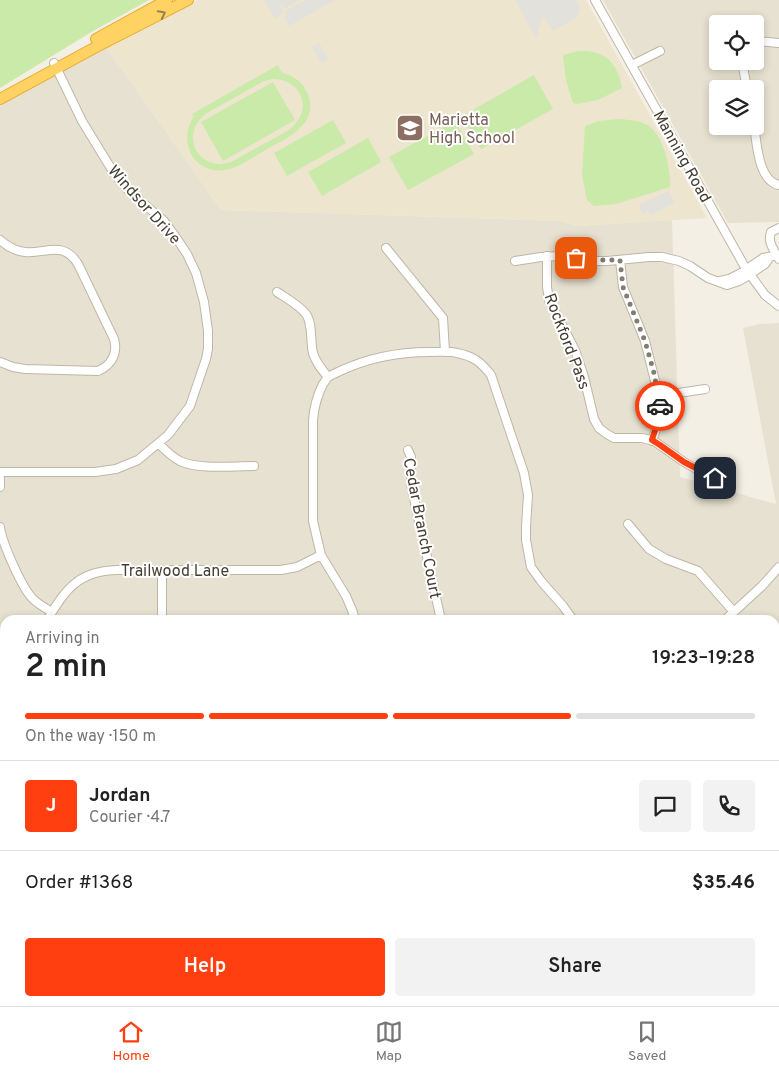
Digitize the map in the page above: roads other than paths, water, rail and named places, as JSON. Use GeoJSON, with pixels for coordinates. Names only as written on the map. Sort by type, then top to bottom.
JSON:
{"type":"FeatureCollection","features":[{"type":"Feature","properties":{"kind":"highway"},"geometry":{"type":"LineString","coordinates":[[0,99],[167,0]]}},
{"type":"Feature","properties":{"kind":"highway"},"geometry":{"type":"LineString","coordinates":[[0,94],[188,0]]}},
{"type":"Feature","properties":{"kind":"street","name":"Manning Road"},"geometry":{"type":"LineString","coordinates":[[595,0],[748,272],[765,295],[779,306]]}},
{"type":"Feature","properties":{"kind":"street"},"geometry":{"type":"LineString","coordinates":[[764,42],[779,43]]}},
{"type":"Feature","properties":{"kind":"street"},"geometry":{"type":"LineString","coordinates":[[632,66],[660,51]]}},
{"type":"Feature","properties":{"kind":"street","name":"Windsor Drive"},"geometry":{"type":"LineString","coordinates":[[0,472],[105,471],[122,467],[138,460],[159,444],[175,428],[190,406],[208,349],[204,302],[192,264],[181,244],[164,221],[128,190],[115,175],[82,121],[55,66]]}},
{"type":"Feature","properties":{"kind":"street"},"geometry":{"type":"LineString","coordinates":[[756,135],[762,168],[774,184],[779,185]]}},
{"type":"Feature","properties":{"kind":"street"},"geometry":{"type":"LineString","coordinates":[[515,261],[547,256],[593,260],[658,257],[674,259],[690,266],[708,278],[718,281],[748,272],[763,258],[776,257],[769,237],[771,232],[779,228]]}},
{"type":"Feature","properties":{"kind":"street"},"geometry":{"type":"LineString","coordinates":[[0,240],[11,248],[21,251],[30,252],[55,249],[71,254],[76,260],[114,339],[115,347],[114,355],[110,362],[98,371],[25,369],[0,362]]}},
{"type":"Feature","properties":{"kind":"street"},"geometry":{"type":"LineString","coordinates":[[386,248],[444,318],[445,352]]}},
{"type":"Feature","properties":{"kind":"street","name":"Rockford Pass"},"geometry":{"type":"LineString","coordinates":[[547,256],[549,300],[577,355],[595,422],[602,430],[614,438],[652,440],[684,462],[728,484]]}},
{"type":"Feature","properties":{"kind":"street"},"geometry":{"type":"LineString","coordinates":[[620,260],[623,287],[645,341],[659,396],[660,415],[652,440]]}},
{"type":"Feature","properties":{"kind":"street"},"geometry":{"type":"LineString","coordinates":[[277,292],[302,309],[307,315],[312,348],[316,360],[319,367],[328,377]]}},
{"type":"Feature","properties":{"kind":"street"},"geometry":{"type":"LineString","coordinates":[[354,615],[346,596],[321,555],[313,521],[313,420],[317,396],[328,377],[365,361],[416,352],[456,352],[474,358],[491,375],[524,473],[528,495],[526,540],[531,566],[569,615]]}},
{"type":"Feature","properties":{"kind":"street"},"geometry":{"type":"LineString","coordinates":[[659,396],[706,388]]}},
{"type":"Feature","properties":{"kind":"street"},"geometry":{"type":"LineString","coordinates":[[159,444],[174,458],[190,464],[254,466]]}},
{"type":"Feature","properties":{"kind":"street","name":"Cedar Branch Court"},"geometry":{"type":"LineString","coordinates":[[408,450],[411,457],[411,484],[427,561],[441,615]]}},
{"type":"Feature","properties":{"kind":"street"},"geometry":{"type":"LineString","coordinates":[[0,478],[0,487]]}},
{"type":"Feature","properties":{"kind":"street"},"geometry":{"type":"LineString","coordinates":[[628,524],[649,548],[666,559],[698,571],[734,612]]}},
{"type":"Feature","properties":{"kind":"street"},"geometry":{"type":"LineString","coordinates":[[0,527],[24,588],[33,599],[52,612]]}},
{"type":"Feature","properties":{"kind":"street","name":"Trailwood Lane"},"geometry":{"type":"LineString","coordinates":[[50,615],[70,587],[78,580],[92,574],[110,570],[281,570],[296,567],[321,555]]}},
{"type":"Feature","properties":{"kind":"street"},"geometry":{"type":"LineString","coordinates":[[731,615],[776,578],[779,567]]}},
{"type":"Feature","properties":{"kind":"street"},"geometry":{"type":"LineString","coordinates":[[162,570],[162,615]]}},
{"type":"Feature","properties":{"kind":"place","name":"Marietta High School"},"geometry":{"type":"Point","coordinates":[410,128]}}]}
